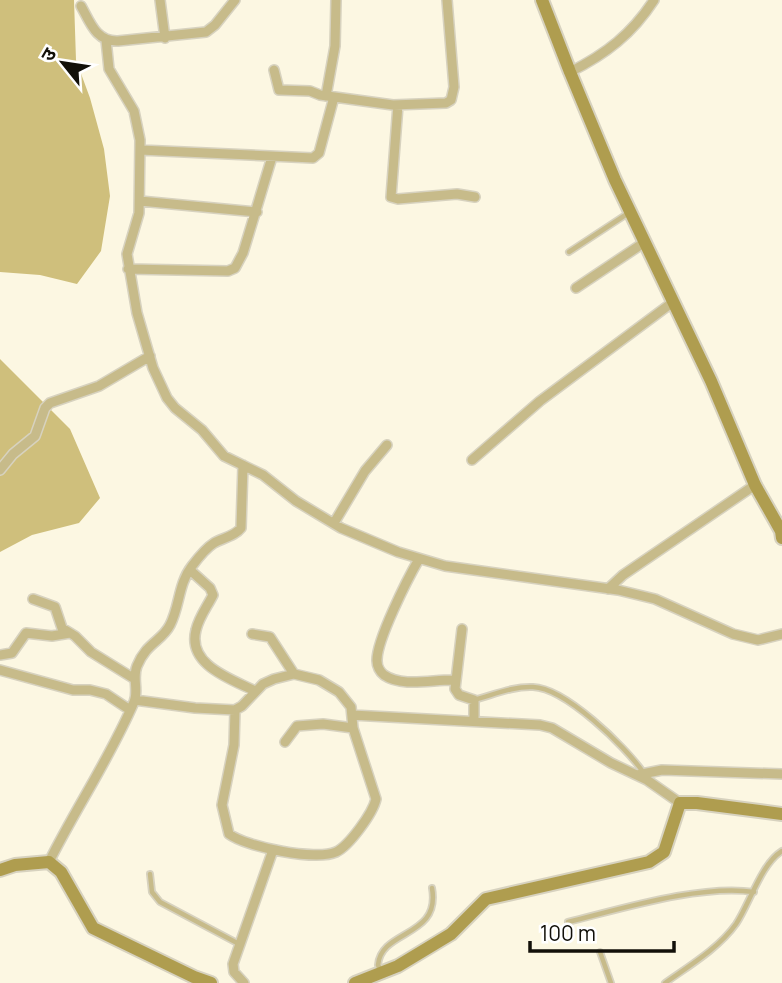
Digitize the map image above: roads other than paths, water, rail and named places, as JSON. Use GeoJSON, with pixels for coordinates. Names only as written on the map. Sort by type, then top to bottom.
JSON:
{"type":"FeatureCollection","features":[{"type":"Feature","properties":{"kind":"main road"},"geometry":{"type":"LineString","coordinates":[[542,0],[569,72],[631,212],[711,381],[755,485],[781,531],[782,538]]}},
{"type":"Feature","properties":{"kind":"main road"},"geometry":{"type":"LineString","coordinates":[[355,983],[398,966],[451,934],[486,899],[649,862],[660,856],[664,852],[680,803],[782,814]]}},
{"type":"Feature","properties":{"kind":"main road"},"geometry":{"type":"LineString","coordinates":[[0,870],[15,865],[50,862],[61,872],[93,928],[211,983]]}},
{"type":"Feature","properties":{"kind":"street"},"geometry":{"type":"LineString","coordinates":[[160,0],[164,38]]}},
{"type":"Feature","properties":{"kind":"street"},"geometry":{"type":"LineString","coordinates":[[81,6],[98,34],[106,40],[164,38],[206,32],[235,0]]}},
{"type":"Feature","properties":{"kind":"street"},"geometry":{"type":"LineString","coordinates":[[140,150],[272,157],[317,156],[330,96],[336,0]]}},
{"type":"Feature","properties":{"kind":"street"},"geometry":{"type":"LineString","coordinates":[[274,70],[279,90],[310,91],[398,105],[446,103],[451,100],[454,87],[447,0]]}},
{"type":"Feature","properties":{"kind":"street"},"geometry":{"type":"LineString","coordinates":[[569,72],[583,66],[630,33],[640,23],[654,0]]}},
{"type":"Feature","properties":{"kind":"street"},"geometry":{"type":"LineString","coordinates":[[106,40],[109,69],[134,111],[138,125],[140,201],[127,254],[136,313],[150,356],[171,404],[202,430],[224,456],[263,475],[296,501],[368,541],[419,559],[479,572],[608,589],[655,599],[733,634],[758,640],[782,634]]}},
{"type":"Feature","properties":{"kind":"street"},"geometry":{"type":"LineString","coordinates":[[398,105],[391,197],[398,199],[457,194],[475,197]]}},
{"type":"Feature","properties":{"kind":"street"},"geometry":{"type":"LineString","coordinates":[[128,269],[228,271],[235,268],[257,212],[272,157]]}},
{"type":"Feature","properties":{"kind":"street"},"geometry":{"type":"LineString","coordinates":[[140,201],[257,212]]}},
{"type":"Feature","properties":{"kind":"street"},"geometry":{"type":"LineString","coordinates":[[576,288],[645,242]]}},
{"type":"Feature","properties":{"kind":"street"},"geometry":{"type":"LineString","coordinates":[[472,460],[540,401],[673,302]]}},
{"type":"Feature","properties":{"kind":"street"},"geometry":{"type":"LineString","coordinates":[[0,470],[13,454],[35,436],[45,408],[50,403],[99,386],[150,356]]}},
{"type":"Feature","properties":{"kind":"street"},"geometry":{"type":"LineString","coordinates":[[334,523],[365,471],[387,444]]}},
{"type":"Feature","properties":{"kind":"street"},"geometry":{"type":"LineString","coordinates":[[50,862],[75,811],[104,766],[135,700],[133,678],[145,650],[170,625],[179,593],[190,570],[211,545],[240,531],[243,465]]}},
{"type":"Feature","properties":{"kind":"street"},"geometry":{"type":"LineString","coordinates":[[608,589],[623,575],[755,485]]}},
{"type":"Feature","properties":{"kind":"street"},"geometry":{"type":"LineString","coordinates":[[419,559],[397,602],[377,662],[382,673],[390,678],[419,683],[455,680]]}},
{"type":"Feature","properties":{"kind":"street"},"geometry":{"type":"LineString","coordinates":[[190,570],[213,595],[197,626],[197,650],[210,668],[255,691]]}},
{"type":"Feature","properties":{"kind":"street"},"geometry":{"type":"LineString","coordinates":[[33,599],[57,609],[60,625],[91,652],[133,678]]}},
{"type":"Feature","properties":{"kind":"street"},"geometry":{"type":"LineString","coordinates":[[462,629],[455,680],[456,693],[474,700],[474,721]]}},
{"type":"Feature","properties":{"kind":"street"},"geometry":{"type":"LineString","coordinates":[[0,655],[12,653],[26,633],[52,636],[70,633]]}},
{"type":"Feature","properties":{"kind":"street"},"geometry":{"type":"LineString","coordinates":[[252,634],[269,636],[294,674]]}},
{"type":"Feature","properties":{"kind":"street"},"geometry":{"type":"LineString","coordinates":[[0,670],[73,690],[106,694],[130,710]]}},
{"type":"Feature","properties":{"kind":"street"},"geometry":{"type":"LineString","coordinates":[[135,700],[235,710],[255,691],[274,679],[294,674],[306,675],[331,686],[347,700],[353,728],[375,793],[372,810],[341,849],[334,853],[318,855],[272,850],[232,837],[226,830],[222,805],[234,745],[235,710]]}},
{"type":"Feature","properties":{"kind":"street"},"geometry":{"type":"LineString","coordinates":[[352,715],[540,725],[552,728],[641,774],[680,803]]}},
{"type":"Feature","properties":{"kind":"street"},"geometry":{"type":"LineString","coordinates":[[285,742],[297,726],[323,724],[353,728]]}},
{"type":"Feature","properties":{"kind":"street"},"geometry":{"type":"LineString","coordinates":[[641,774],[662,769],[782,774]]}},
{"type":"Feature","properties":{"kind":"street"},"geometry":{"type":"LineString","coordinates":[[244,983],[233,968],[272,850]]}},
{"type":"Feature","properties":{"kind":"lane"},"geometry":{"type":"LineString","coordinates":[[569,252],[631,212]]}},
{"type":"Feature","properties":{"kind":"lane"},"geometry":{"type":"LineString","coordinates":[[474,700],[517,688],[545,688],[607,730],[624,747],[641,774]]}},
{"type":"Feature","properties":{"kind":"lane"},"geometry":{"type":"LineString","coordinates":[[665,983],[722,940],[735,925],[770,862],[782,851]]}},
{"type":"Feature","properties":{"kind":"lane"},"geometry":{"type":"LineString","coordinates":[[150,874],[152,892],[160,902],[240,945]]}},
{"type":"Feature","properties":{"kind":"lane"},"geometry":{"type":"LineString","coordinates":[[381,973],[378,965],[381,953],[425,921],[431,912],[432,888]]}},
{"type":"Feature","properties":{"kind":"lane"},"geometry":{"type":"LineString","coordinates":[[568,922],[646,903],[716,891],[736,889],[754,892]]}},
{"type":"Feature","properties":{"kind":"lane"},"geometry":{"type":"LineString","coordinates":[[600,952],[611,983]]}}]}
